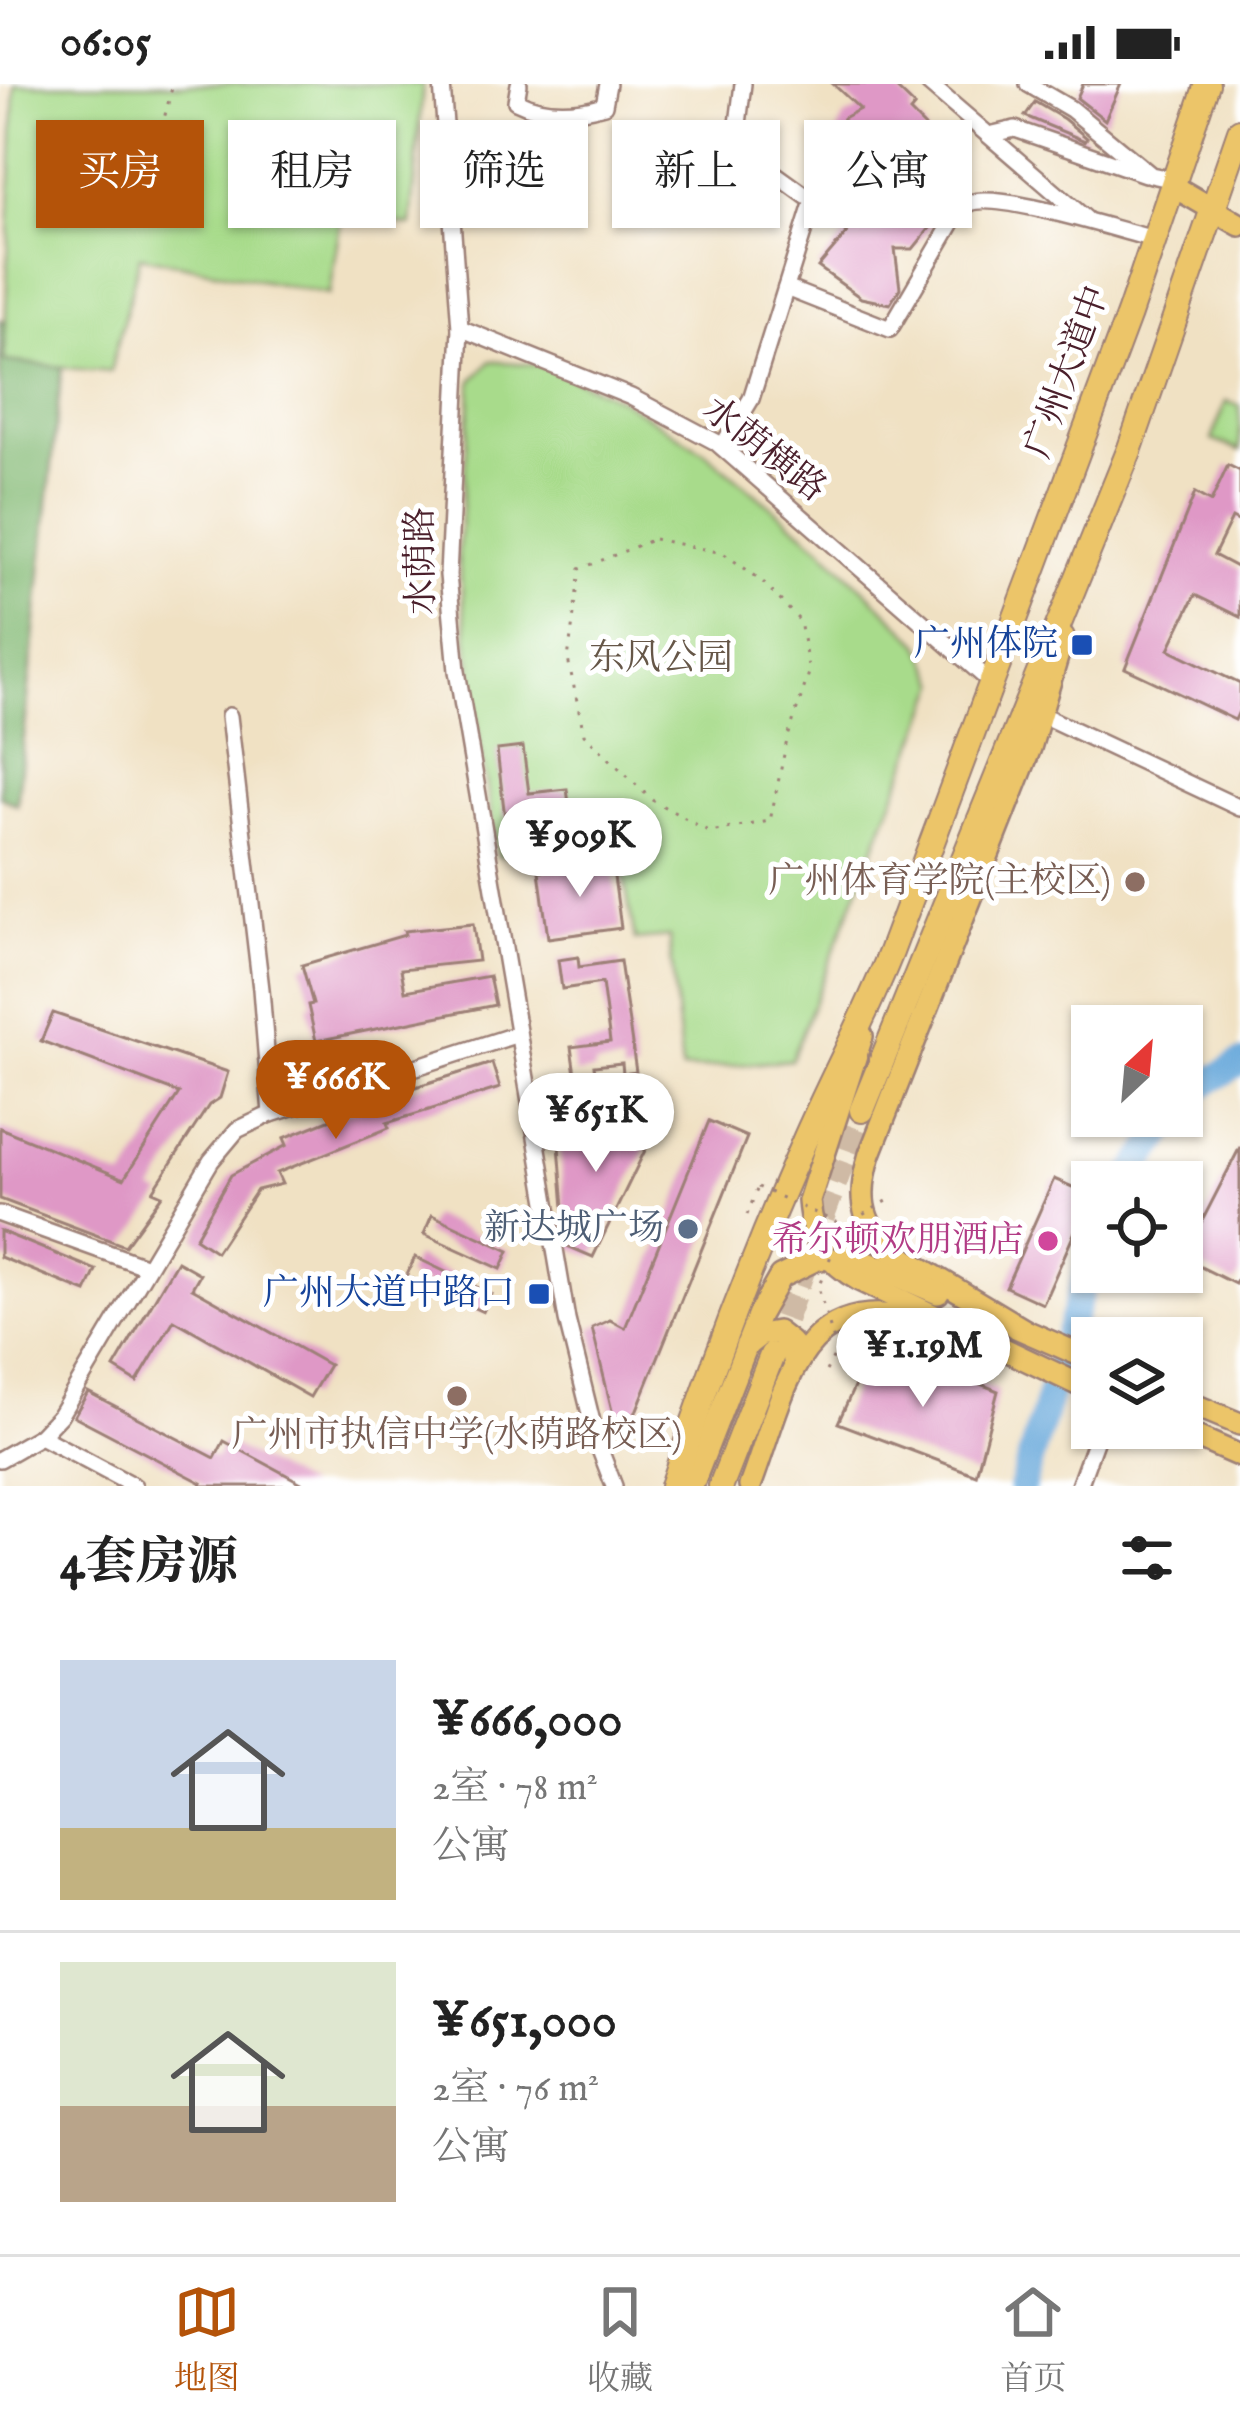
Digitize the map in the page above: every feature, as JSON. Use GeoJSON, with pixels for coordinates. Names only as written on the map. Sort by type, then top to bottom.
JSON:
{"type":"FeatureCollection","features":[{"type":"Feature","properties":{"kind":"highway","name":"广州大道中"},"geometry":{"type":"LineString","coordinates":[[672,1486],[767,1229],[870,1007],[1156,232],[1166,180],[1189,137],[1207,84]]}},
{"type":"Feature","properties":{"kind":"highway"},"geometry":{"type":"LineString","coordinates":[[861,1115],[1076,585],[1202,242],[1223,206],[1236,142],[1189,137]]}},
{"type":"Feature","properties":{"kind":"highway"},"geometry":{"type":"LineString","coordinates":[[1156,232],[1202,242]]}},
{"type":"Feature","properties":{"kind":"highway"},"geometry":{"type":"LineString","coordinates":[[721,1486],[772,1355]]}},
{"type":"Feature","properties":{"kind":"main road"},"geometry":{"type":"LineString","coordinates":[[1166,180],[1223,206],[1240,225]]}},
{"type":"Feature","properties":{"kind":"main road"},"geometry":{"type":"LineString","coordinates":[[1012,1356],[834,1258],[817,1241],[809,1201],[861,1115],[1042,715],[1076,585]]}},
{"type":"Feature","properties":{"kind":"main road"},"geometry":{"type":"LineString","coordinates":[[870,1007],[860,1194],[874,1235],[899,1256],[1024,1330]]}},
{"type":"Feature","properties":{"kind":"main road"},"geometry":{"type":"LineString","coordinates":[[692,1486],[769,1292],[780,1277],[801,1265],[855,1256],[1071,1351]]}},
{"type":"Feature","properties":{"kind":"main road"},"geometry":{"type":"LineString","coordinates":[[750,1486],[807,1344],[851,1316],[869,1313],[933,1325],[1071,1382]]}},
{"type":"Feature","properties":{"kind":"main road"},"geometry":{"type":"LineString","coordinates":[[746,1346],[760,1335],[777,1332],[791,1342],[796,1366]]}},
{"type":"Feature","properties":{"kind":"main road"},"geometry":{"type":"LineString","coordinates":[[1203,1409],[1240,1424]]}},
{"type":"Feature","properties":{"kind":"main road"},"geometry":{"type":"LineString","coordinates":[[1203,1440],[1240,1456]]}},
{"type":"Feature","properties":{"kind":"street"},"geometry":{"type":"LineString","coordinates":[[519,84],[516,101],[531,108],[577,113],[604,105],[608,84]]}},
{"type":"Feature","properties":{"kind":"street"},"geometry":{"type":"LineString","coordinates":[[722,447],[751,399],[813,201],[764,165],[737,132],[743,84]]}},
{"type":"Feature","properties":{"kind":"street"},"geometry":{"type":"LineString","coordinates":[[929,84],[1093,224]]}},
{"type":"Feature","properties":{"kind":"street"},"geometry":{"type":"LineString","coordinates":[[1028,84],[1071,109],[1166,180]]}},
{"type":"Feature","properties":{"kind":"street","name":"水荫路"},"geometry":{"type":"LineString","coordinates":[[442,88],[460,328],[448,575],[465,728],[567,1320],[597,1442],[614,1486]]}},
{"type":"Feature","properties":{"kind":"street"},"geometry":{"type":"LineString","coordinates":[[989,135],[1016,130],[1166,180]]}},
{"type":"Feature","properties":{"kind":"street"},"geometry":{"type":"LineString","coordinates":[[786,289],[890,329],[951,222],[971,202],[985,200],[1093,224],[1156,232]]}},
{"type":"Feature","properties":{"kind":"street","name":"水荫横路"},"geometry":{"type":"LineString","coordinates":[[460,328],[631,397],[722,447],[992,683]]}},
{"type":"Feature","properties":{"kind":"street"},"geometry":{"type":"LineString","coordinates":[[1042,715],[1240,808]]}},
{"type":"Feature","properties":{"kind":"street"},"geometry":{"type":"LineString","coordinates":[[229,716],[271,1114]]}},
{"type":"Feature","properties":{"kind":"street"},"geometry":{"type":"LineString","coordinates":[[0,1459],[40,1436],[71,1396],[147,1267],[237,1130],[271,1114],[518,1034]]}},
{"type":"Feature","properties":{"kind":"street"},"geometry":{"type":"LineString","coordinates":[[0,1214],[147,1267]]}},
{"type":"Feature","properties":{"kind":"street"},"geometry":{"type":"LineString","coordinates":[[40,1436],[134,1486]]}},
{"type":"Feature","properties":{"kind":"street"},"geometry":{"type":"LineString","coordinates":[[1079,1486],[1092,1449]]}},
{"type":"Feature","properties":{"kind":"path"},"geometry":{"type":"LineString","coordinates":[[164,120],[173,84]]}},
{"type":"Feature","properties":{"kind":"path"},"geometry":{"type":"LineString","coordinates":[[408,84],[442,88]]}},
{"type":"Feature","properties":{"kind":"path"},"geometry":{"type":"LineString","coordinates":[[654,539],[724,553],[761,580],[800,621],[809,673],[787,740],[770,821],[710,832],[652,800],[584,734],[568,659],[580,569],[654,539]]}},
{"type":"Feature","properties":{"kind":"path"},"geometry":{"type":"LineString","coordinates":[[747,1215],[758,1187],[843,1226]]}},
{"type":"Feature","properties":{"kind":"path"},"geometry":{"type":"LineString","coordinates":[[826,1371],[837,1351],[818,1288],[843,1226],[887,1201]]}},
{"type":"Feature","properties":{"kind":"green space"},"geometry":{"type":"Polygon","coordinates":[[[15,84],[423,84],[411,226],[396,223],[396,120],[228,120],[228,228],[339,228],[329,294],[140,256],[110,372],[4,362],[15,84]]]}},
{"type":"Feature","properties":{"kind":"green space"},"geometry":{"type":"Polygon","coordinates":[[[0,320],[6,321],[4,361],[62,367],[17,805],[0,796],[0,320]]]}},
{"type":"Feature","properties":{"kind":"green space","name":"东风公园"},"geometry":{"type":"Polygon","coordinates":[[[491,361],[542,365],[618,398],[705,452],[821,547],[920,644],[939,683],[791,1060],[682,1070],[669,937],[635,940],[618,843],[498,856],[458,557],[472,381],[491,361]]]}},
{"type":"Feature","properties":{"kind":"green space"},"geometry":{"type":"Polygon","coordinates":[[[1226,401],[1240,406],[1240,450],[1212,440],[1226,401]]]}},
{"type":"Feature","properties":{"kind":"building"},"geometry":{"type":"Polygon","coordinates":[[[833,84],[892,84],[915,106],[910,112],[918,120],[842,120],[860,109],[833,84]]]}},
{"type":"Feature","properties":{"kind":"building"},"geometry":{"type":"Polygon","coordinates":[[[1083,84],[1121,84],[1105,120],[1077,98],[1083,84]]]}},
{"type":"Feature","properties":{"kind":"building"},"geometry":{"type":"Polygon","coordinates":[[[1035,102],[1064,119],[1085,141],[1025,116],[1035,102]]]}},
{"type":"Feature","properties":{"kind":"building"},"geometry":{"type":"Polygon","coordinates":[[[842,228],[930,228],[913,249],[895,249],[900,288],[890,304],[861,298],[818,267],[847,233],[842,228]]]}},
{"type":"Feature","properties":{"kind":"building"},"geometry":{"type":"Polygon","coordinates":[[[1228,465],[1240,471],[1240,522],[1232,518],[1214,555],[1240,569],[1240,617],[1195,595],[1169,649],[1240,684],[1235,720],[1125,668],[1195,493],[1211,502],[1228,465]]]}},
{"type":"Feature","properties":{"kind":"building"},"geometry":{"type":"Polygon","coordinates":[[[523,747],[529,793],[567,789],[570,811],[505,818],[497,750],[523,747]]]}},
{"type":"Feature","properties":{"kind":"building"},"geometry":{"type":"Polygon","coordinates":[[[612,862],[621,928],[548,938],[539,871],[612,862]]]}},
{"type":"Feature","properties":{"kind":"building"},"geometry":{"type":"Polygon","coordinates":[[[473,924],[478,961],[401,969],[405,991],[489,976],[495,1005],[316,1041],[308,1005],[313,1004],[302,965],[405,935],[404,931],[473,924]]]}},
{"type":"Feature","properties":{"kind":"building"},"geometry":{"type":"Polygon","coordinates":[[[578,957],[579,967],[620,961],[636,1072],[623,1074],[622,1063],[575,1074],[571,1047],[610,1042],[602,983],[562,989],[558,960],[578,957]]]}},
{"type":"Feature","properties":{"kind":"building"},"geometry":{"type":"Polygon","coordinates":[[[53,1013],[228,1072],[220,1098],[209,1105],[153,1191],[162,1195],[125,1246],[0,1199],[0,1128],[124,1179],[179,1093],[41,1041],[53,1013]]]}},
{"type":"Feature","properties":{"kind":"building"},"geometry":{"type":"Polygon","coordinates":[[[492,1063],[500,1088],[387,1123],[389,1128],[277,1173],[282,1184],[257,1190],[216,1252],[195,1238],[231,1175],[287,1145],[284,1138],[393,1094],[492,1063]]]}},
{"type":"Feature","properties":{"kind":"building"},"geometry":{"type":"Polygon","coordinates":[[[557,1120],[620,1120],[653,1134],[593,1257],[567,1246],[557,1120]]]}},
{"type":"Feature","properties":{"kind":"building","name":"新达城广场"},"geometry":{"type":"Polygon","coordinates":[[[709,1121],[747,1137],[629,1429],[615,1423],[592,1328],[610,1320],[625,1328],[709,1121]]]}},
{"type":"Feature","properties":{"kind":"building"},"geometry":{"type":"Polygon","coordinates":[[[1240,1147],[1240,1275],[1235,1284],[1203,1268],[1203,1219],[1240,1147]]]}},
{"type":"Feature","properties":{"kind":"building","name":"希尔顿欢朋酒店"},"geometry":{"type":"Polygon","coordinates":[[[1054,1179],[1071,1186],[1071,1240],[1043,1304],[1006,1287],[1054,1179]]]}},
{"type":"Feature","properties":{"kind":"building"},"geometry":{"type":"Polygon","coordinates":[[[432,1215],[509,1251],[501,1269],[424,1234],[432,1215]]]}},
{"type":"Feature","properties":{"kind":"building"},"geometry":{"type":"Polygon","coordinates":[[[0,1231],[96,1270],[86,1292],[0,1257],[0,1231]]]}},
{"type":"Feature","properties":{"kind":"building"},"geometry":{"type":"Polygon","coordinates":[[[415,1257],[491,1294],[483,1312],[406,1276],[415,1257]]]}},
{"type":"Feature","properties":{"kind":"building"},"geometry":{"type":"Polygon","coordinates":[[[177,1261],[200,1274],[192,1288],[329,1365],[310,1397],[174,1320],[137,1382],[114,1368],[177,1261]]]}},
{"type":"Feature","properties":{"kind":"building"},"geometry":{"type":"Polygon","coordinates":[[[908,1355],[998,1391],[976,1475],[838,1423],[864,1365],[908,1355]]]}},
{"type":"Feature","properties":{"kind":"building"},"geometry":{"type":"Polygon","coordinates":[[[88,1392],[215,1458],[224,1441],[307,1486],[200,1486],[202,1483],[74,1416],[88,1392]]]}},
{"type":"Feature","properties":{"kind":"waterway"},"geometry":{"type":"LineString","coordinates":[[1203,1085],[1240,1063]]}},
{"type":"Feature","properties":{"kind":"waterway"},"geometry":{"type":"LineString","coordinates":[[1142,1161],[1160,1137]]}},
{"type":"Feature","properties":{"kind":"waterway"},"geometry":{"type":"LineString","coordinates":[[1022,1486],[1080,1293]]}},
{"type":"Feature","properties":{"kind":"tunnel"},"geometry":{"type":"LineString","coordinates":[[773,1353],[862,1110]]}},
{"type":"Feature","properties":{"kind":"place","name":"广州体院"},"geometry":{"type":"Point","coordinates":[1082,645]}},
{"type":"Feature","properties":{"kind":"place","name":"广州体育学院(主校区)"},"geometry":{"type":"Point","coordinates":[1135,882]}},
{"type":"Feature","properties":{"kind":"place","name":"新达城广场"},"geometry":{"type":"Point","coordinates":[688,1229]}},
{"type":"Feature","properties":{"kind":"place","name":"希尔顿欢朋酒店"},"geometry":{"type":"Point","coordinates":[1048,1241]}},
{"type":"Feature","properties":{"kind":"place","name":"广州大道中路口"},"geometry":{"type":"Point","coordinates":[539,1294]}},
{"type":"Feature","properties":{"kind":"place","name":"广州市执信中学(水荫路校区)"},"geometry":{"type":"Point","coordinates":[457,1396]}}]}
